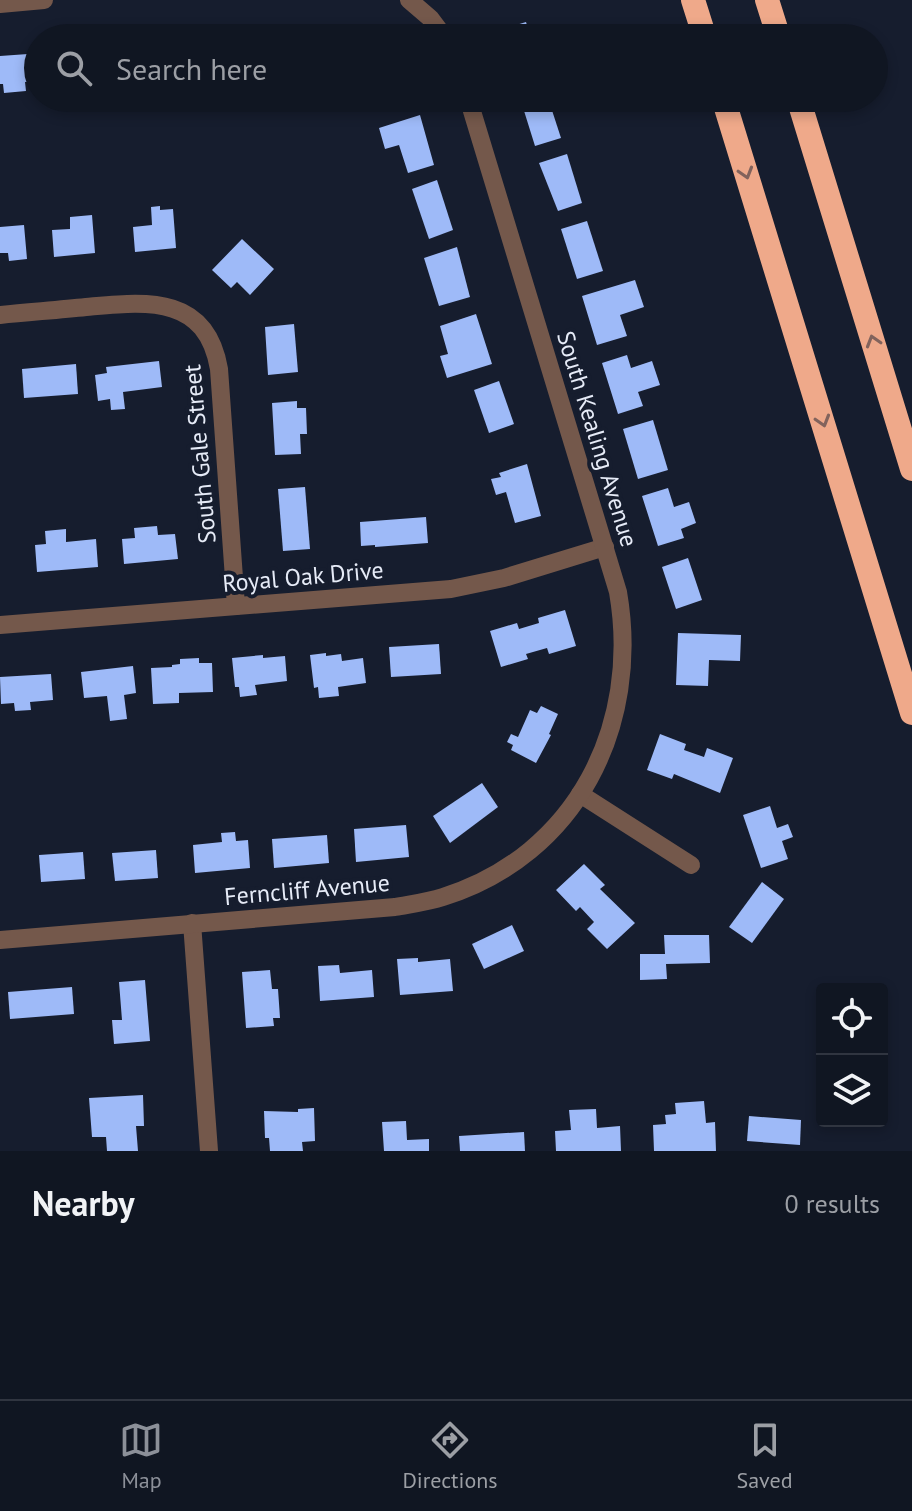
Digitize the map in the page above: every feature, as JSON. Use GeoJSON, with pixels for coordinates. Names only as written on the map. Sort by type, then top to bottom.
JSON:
{"type":"FeatureCollection","features":[{"type":"Feature","properties":{"kind":"highway"},"geometry":{"type":"LineString","coordinates":[[693,0],[701,24]]}},
{"type":"Feature","properties":{"kind":"highway"},"geometry":{"type":"LineString","coordinates":[[767,0],[775,24]]}},
{"type":"Feature","properties":{"kind":"highway"},"geometry":{"type":"LineString","coordinates":[[727,112],[912,713]]}},
{"type":"Feature","properties":{"kind":"highway"},"geometry":{"type":"LineString","coordinates":[[802,112],[912,469]]}},
{"type":"Feature","properties":{"kind":"street"},"geometry":{"type":"LineString","coordinates":[[0,4],[44,0]]}},
{"type":"Feature","properties":{"kind":"street"},"geometry":{"type":"LineString","coordinates":[[409,0],[434,24]]}},
{"type":"Feature","properties":{"kind":"street","name":"South Kealing Avenue"},"geometry":{"type":"LineString","coordinates":[[472,112],[605,547],[621,612],[623,673],[610,731],[580,794]]}},
{"type":"Feature","properties":{"kind":"street","name":"South Gale Street"},"geometry":{"type":"LineString","coordinates":[[0,315],[147,302],[180,312],[201,327],[218,362],[236,606]]}},
{"type":"Feature","properties":{"kind":"street","name":"Royal Oak Drive"},"geometry":{"type":"LineString","coordinates":[[0,625],[466,587],[605,547]]}},
{"type":"Feature","properties":{"kind":"street"},"geometry":{"type":"LineString","coordinates":[[580,794],[691,865]]}},
{"type":"Feature","properties":{"kind":"street","name":"Ferncliff Avenue"},"geometry":{"type":"LineString","coordinates":[[0,940],[395,907],[443,897],[470,887],[512,863],[549,832],[580,794]]}},
{"type":"Feature","properties":{"kind":"street"},"geometry":{"type":"LineString","coordinates":[[192,923],[209,1151]]}},
{"type":"Feature","properties":{"kind":"building"},"geometry":{"type":"Polygon","coordinates":[[[24,54],[24,91],[4,93],[3,84],[0,84],[0,56],[24,54]]]}},
{"type":"Feature","properties":{"kind":"building"},"geometry":{"type":"Polygon","coordinates":[[[524,112],[553,112],[561,138],[535,146],[524,112]]]}},
{"type":"Feature","properties":{"kind":"building"},"geometry":{"type":"Polygon","coordinates":[[[420,115],[434,165],[408,173],[399,145],[385,149],[379,128],[420,115]]]}},
{"type":"Feature","properties":{"kind":"building"},"geometry":{"type":"Polygon","coordinates":[[[567,154],[582,203],[558,211],[539,163],[567,154]]]}},
{"type":"Feature","properties":{"kind":"building"},"geometry":{"type":"Polygon","coordinates":[[[437,180],[453,230],[429,239],[412,189],[437,180]]]}},
{"type":"Feature","properties":{"kind":"building"},"geometry":{"type":"Polygon","coordinates":[[[160,206],[160,210],[173,209],[176,248],[135,252],[133,227],[152,225],[151,207],[160,206]]]}},
{"type":"Feature","properties":{"kind":"building"},"geometry":{"type":"Polygon","coordinates":[[[92,215],[95,253],[54,257],[52,230],[70,229],[70,217],[92,215]]]}},
{"type":"Feature","properties":{"kind":"building"},"geometry":{"type":"Polygon","coordinates":[[[587,221],[603,271],[577,279],[561,229],[587,221]]]}},
{"type":"Feature","properties":{"kind":"building"},"geometry":{"type":"Polygon","coordinates":[[[24,225],[27,259],[9,261],[8,253],[0,253],[0,227],[24,225]]]}},
{"type":"Feature","properties":{"kind":"building"},"geometry":{"type":"Polygon","coordinates":[[[242,239],[274,269],[250,295],[237,282],[231,288],[212,270],[242,239]]]}},
{"type":"Feature","properties":{"kind":"building"},"geometry":{"type":"Polygon","coordinates":[[[457,247],[470,297],[439,306],[424,258],[457,247]]]}},
{"type":"Feature","properties":{"kind":"building"},"geometry":{"type":"Polygon","coordinates":[[[635,280],[644,307],[620,315],[627,336],[597,345],[582,296],[635,280]]]}},
{"type":"Feature","properties":{"kind":"building"},"geometry":{"type":"Polygon","coordinates":[[[476,314],[492,364],[447,378],[440,356],[448,354],[440,326],[476,314]]]}},
{"type":"Feature","properties":{"kind":"building"},"geometry":{"type":"Polygon","coordinates":[[[294,324],[298,372],[268,375],[265,327],[294,324]]]}},
{"type":"Feature","properties":{"kind":"building"},"geometry":{"type":"Polygon","coordinates":[[[627,355],[631,368],[652,361],[660,385],[638,392],[643,406],[618,414],[602,363],[627,355]]]}},
{"type":"Feature","properties":{"kind":"building"},"geometry":{"type":"Polygon","coordinates":[[[159,361],[162,387],[123,392],[125,409],[111,410],[110,399],[98,401],[95,375],[107,373],[106,367],[159,361]]]}},
{"type":"Feature","properties":{"kind":"building"},"geometry":{"type":"Polygon","coordinates":[[[76,364],[78,394],[24,398],[22,369],[76,364]]]}},
{"type":"Feature","properties":{"kind":"building"},"geometry":{"type":"Polygon","coordinates":[[[499,381],[514,424],[489,433],[474,390],[499,381]]]}},
{"type":"Feature","properties":{"kind":"building"},"geometry":{"type":"Polygon","coordinates":[[[297,401],[297,408],[306,408],[307,434],[300,434],[301,454],[275,455],[272,403],[297,401]]]}},
{"type":"Feature","properties":{"kind":"building"},"geometry":{"type":"Polygon","coordinates":[[[653,420],[668,470],[638,479],[623,429],[653,420]]]}},
{"type":"Feature","properties":{"kind":"building"},"geometry":{"type":"Polygon","coordinates":[[[527,464],[541,516],[515,523],[506,492],[496,495],[491,479],[501,477],[499,473],[527,464]]]}},
{"type":"Feature","properties":{"kind":"building"},"geometry":{"type":"Polygon","coordinates":[[[305,487],[310,549],[283,551],[278,489],[305,487]]]}},
{"type":"Feature","properties":{"kind":"building"},"geometry":{"type":"Polygon","coordinates":[[[668,488],[674,507],[689,502],[696,523],[681,529],[684,538],[658,546],[642,496],[668,488]]]}},
{"type":"Feature","properties":{"kind":"building"},"geometry":{"type":"Polygon","coordinates":[[[426,517],[428,543],[361,546],[360,522],[426,517]]]}},
{"type":"Feature","properties":{"kind":"building"},"geometry":{"type":"Polygon","coordinates":[[[157,526],[158,535],[175,534],[178,559],[124,564],[122,539],[135,538],[134,528],[157,526]]]}},
{"type":"Feature","properties":{"kind":"building"},"geometry":{"type":"Polygon","coordinates":[[[66,529],[66,542],[96,539],[98,567],[37,572],[35,545],[46,544],[45,531],[66,529]]]}},
{"type":"Feature","properties":{"kind":"building"},"geometry":{"type":"Polygon","coordinates":[[[688,558],[702,600],[676,609],[662,567],[688,558]]]}},
{"type":"Feature","properties":{"kind":"building"},"geometry":{"type":"Polygon","coordinates":[[[565,610],[576,646],[549,654],[547,648],[526,654],[528,659],[501,667],[490,631],[517,623],[519,629],[539,623],[538,618],[565,610]]]}},
{"type":"Feature","properties":{"kind":"building"},"geometry":{"type":"Polygon","coordinates":[[[678,633],[741,635],[740,661],[709,660],[708,686],[676,685],[678,633]]]}},
{"type":"Feature","properties":{"kind":"building"},"geometry":{"type":"Polygon","coordinates":[[[439,644],[441,674],[391,677],[389,647],[439,644]]]}},
{"type":"Feature","properties":{"kind":"building"},"geometry":{"type":"Polygon","coordinates":[[[326,653],[326,656],[341,654],[342,661],[363,658],[366,683],[338,687],[339,696],[319,698],[318,687],[314,688],[310,655],[326,653]]]}},
{"type":"Feature","properties":{"kind":"building"},"geometry":{"type":"Polygon","coordinates":[[[263,655],[263,658],[285,656],[287,681],[255,685],[257,695],[240,697],[239,687],[235,687],[232,658],[263,655]]]}},
{"type":"Feature","properties":{"kind":"building"},"geometry":{"type":"Polygon","coordinates":[[[199,658],[199,663],[212,663],[213,692],[179,693],[179,703],[153,704],[151,668],[172,667],[180,664],[180,659],[199,658]]]}},
{"type":"Feature","properties":{"kind":"building"},"geometry":{"type":"Polygon","coordinates":[[[133,666],[136,693],[124,695],[127,719],[110,721],[107,696],[84,698],[81,672],[133,666]]]}},
{"type":"Feature","properties":{"kind":"building"},"geometry":{"type":"Polygon","coordinates":[[[51,674],[53,700],[30,702],[31,710],[15,711],[14,703],[1,704],[0,677],[51,674]]]}},
{"type":"Feature","properties":{"kind":"building"},"geometry":{"type":"Polygon","coordinates":[[[541,706],[558,714],[536,763],[511,750],[513,745],[507,742],[511,734],[518,737],[530,710],[537,713],[541,706]]]}},
{"type":"Feature","properties":{"kind":"building"},"geometry":{"type":"Polygon","coordinates":[[[660,734],[686,744],[684,750],[704,757],[707,748],[733,758],[720,793],[674,774],[672,779],[647,770],[660,734]]]}},
{"type":"Feature","properties":{"kind":"building"},"geometry":{"type":"Polygon","coordinates":[[[482,783],[498,807],[450,843],[433,816],[482,783]]]}},
{"type":"Feature","properties":{"kind":"building"},"geometry":{"type":"Polygon","coordinates":[[[770,806],[777,828],[788,824],[793,837],[782,841],[788,859],[761,868],[743,815],[770,806]]]}},
{"type":"Feature","properties":{"kind":"building"},"geometry":{"type":"Polygon","coordinates":[[[406,825],[409,857],[356,862],[354,829],[406,825]]]}},
{"type":"Feature","properties":{"kind":"building"},"geometry":{"type":"Polygon","coordinates":[[[235,832],[236,841],[248,840],[250,868],[195,873],[193,845],[222,842],[221,833],[235,832]]]}},
{"type":"Feature","properties":{"kind":"building"},"geometry":{"type":"Polygon","coordinates":[[[327,835],[329,863],[274,868],[272,839],[327,835]]]}},
{"type":"Feature","properties":{"kind":"building"},"geometry":{"type":"Polygon","coordinates":[[[156,850],[158,878],[115,881],[112,853],[156,850]]]}},
{"type":"Feature","properties":{"kind":"building"},"geometry":{"type":"Polygon","coordinates":[[[83,852],[85,879],[41,882],[39,855],[83,852]]]}},
{"type":"Feature","properties":{"kind":"building"},"geometry":{"type":"Polygon","coordinates":[[[584,864],[605,885],[600,889],[635,923],[607,949],[587,929],[594,922],[580,907],[576,911],[556,890],[584,864]]]}},
{"type":"Feature","properties":{"kind":"building"},"geometry":{"type":"Polygon","coordinates":[[[762,882],[784,899],[752,943],[729,927],[762,882]]]}},
{"type":"Feature","properties":{"kind":"building"},"geometry":{"type":"Polygon","coordinates":[[[512,925],[524,951],[484,969],[472,944],[512,925]]]}},
{"type":"Feature","properties":{"kind":"building"},"geometry":{"type":"Polygon","coordinates":[[[664,935],[709,935],[710,963],[666,964],[667,979],[640,980],[640,954],[665,954],[664,935]]]}},
{"type":"Feature","properties":{"kind":"building"},"geometry":{"type":"Polygon","coordinates":[[[418,958],[418,962],[450,959],[453,991],[400,995],[397,959],[418,958]]]}},
{"type":"Feature","properties":{"kind":"building"},"geometry":{"type":"Polygon","coordinates":[[[339,965],[340,973],[372,970],[374,997],[320,1001],[318,966],[339,965]]]}},
{"type":"Feature","properties":{"kind":"building"},"geometry":{"type":"Polygon","coordinates":[[[270,970],[272,989],[278,989],[280,1018],[273,1018],[274,1026],[246,1028],[242,972],[270,970]]]}},
{"type":"Feature","properties":{"kind":"building"},"geometry":{"type":"Polygon","coordinates":[[[145,980],[150,1041],[114,1044],[112,1020],[122,1020],[119,982],[145,980]]]}},
{"type":"Feature","properties":{"kind":"building"},"geometry":{"type":"Polygon","coordinates":[[[72,987],[74,1014],[10,1019],[8,992],[72,987]]]}},
{"type":"Feature","properties":{"kind":"building"},"geometry":{"type":"Polygon","coordinates":[[[143,1095],[144,1126],[136,1126],[138,1151],[107,1151],[106,1137],[92,1137],[89,1098],[143,1095]]]}},
{"type":"Feature","properties":{"kind":"building"},"geometry":{"type":"Polygon","coordinates":[[[704,1101],[706,1123],[715,1122],[716,1151],[654,1151],[653,1125],[666,1124],[665,1115],[676,1114],[675,1103],[704,1101]]]}},
{"type":"Feature","properties":{"kind":"building"},"geometry":{"type":"Polygon","coordinates":[[[314,1108],[315,1141],[302,1142],[303,1151],[270,1151],[269,1138],[265,1138],[264,1111],[298,1112],[298,1109],[314,1108]]]}},
{"type":"Feature","properties":{"kind":"building"},"geometry":{"type":"Polygon","coordinates":[[[596,1109],[597,1128],[620,1126],[621,1151],[556,1151],[555,1131],[571,1130],[569,1110],[596,1109]]]}},
{"type":"Feature","properties":{"kind":"building"},"geometry":{"type":"Polygon","coordinates":[[[749,1116],[801,1120],[800,1145],[747,1141],[749,1116]]]}},
{"type":"Feature","properties":{"kind":"building"},"geometry":{"type":"Polygon","coordinates":[[[406,1121],[407,1140],[429,1139],[429,1151],[384,1151],[382,1122],[406,1121]]]}},
{"type":"Feature","properties":{"kind":"building"},"geometry":{"type":"Polygon","coordinates":[[[524,1132],[525,1151],[460,1151],[459,1136],[524,1132]]]}}]}
